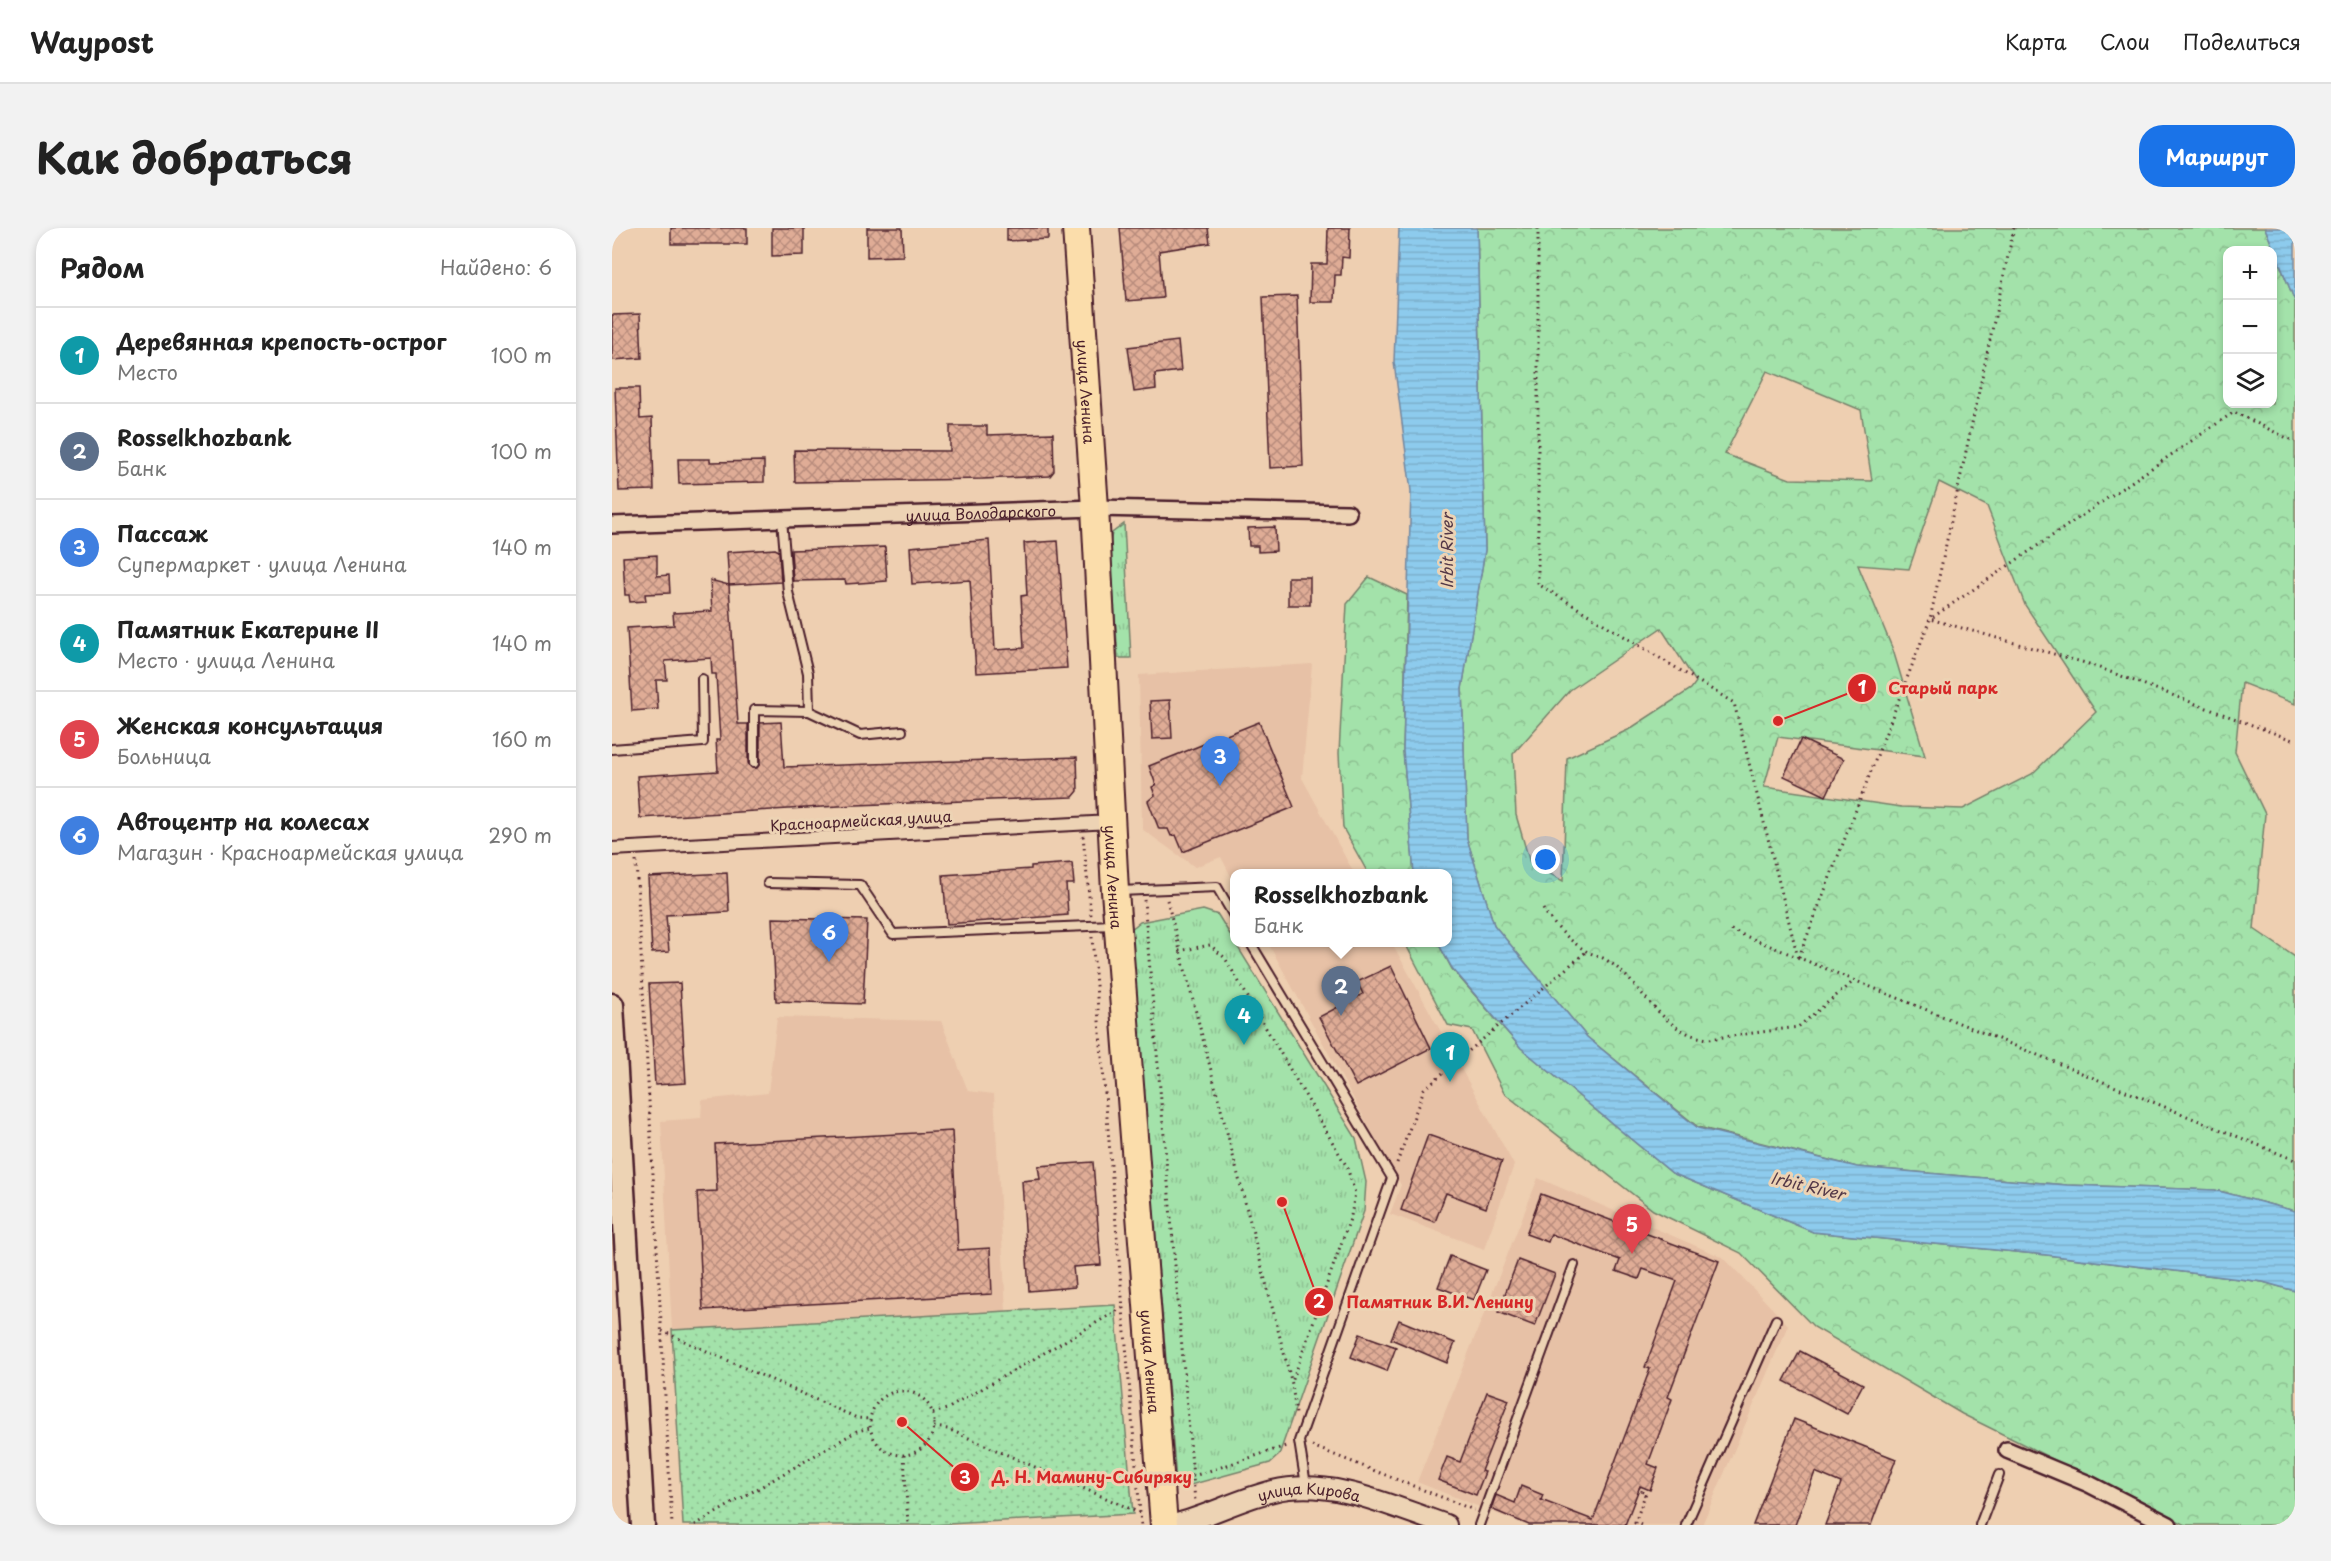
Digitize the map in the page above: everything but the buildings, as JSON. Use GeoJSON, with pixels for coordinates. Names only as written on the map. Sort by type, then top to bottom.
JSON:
{"type":"FeatureCollection","features":[{"type":"Feature","properties":{"kind":"main road","name":"улица Ленина"},"geometry":{"type":"LineString","coordinates":[[1076,228],[1095,508],[1115,891],[1164,1525]]}},
{"type":"Feature","properties":{"kind":"main road"},"geometry":{"type":"LineString","coordinates":[[612,1005],[618,1197],[643,1525]]}},
{"type":"Feature","properties":{"kind":"street","name":"улица Володарского"},"geometry":{"type":"LineString","coordinates":[[612,525],[1095,508],[1348,513]]}},
{"type":"Feature","properties":{"kind":"street","name":"Красноармейская улица"},"geometry":{"type":"LineString","coordinates":[[612,849],[1111,822]]}},
{"type":"Feature","properties":{"kind":"street"},"geometry":{"type":"LineString","coordinates":[[2007,1450],[2089,1484],[2169,1525]]}},
{"type":"Feature","properties":{"kind":"street","name":"улица Кирова"},"geometry":{"type":"LineString","coordinates":[[1173,1525],[1196,1519],[1271,1491],[1306,1485],[1353,1494],[1446,1525]]}},
{"type":"Feature","properties":{"kind":"lane"},"geometry":{"type":"LineString","coordinates":[[782,519],[788,592],[808,673],[809,711]]}},
{"type":"Feature","properties":{"kind":"lane"},"geometry":{"type":"LineString","coordinates":[[612,749],[703,742],[702,680]]}},
{"type":"Feature","properties":{"kind":"lane"},"geometry":{"type":"LineString","coordinates":[[754,763],[754,710],[809,711],[860,735],[902,731]]}},
{"type":"Feature","properties":{"kind":"lane"},"geometry":{"type":"LineString","coordinates":[[768,883],[860,885],[893,934],[1118,925]]}},
{"type":"Feature","properties":{"kind":"lane"},"geometry":{"type":"LineString","coordinates":[[1115,891],[1217,887],[1230,909]]}},
{"type":"Feature","properties":{"kind":"lane"},"geometry":{"type":"LineString","coordinates":[[1253,947],[1392,1178],[1299,1441],[1306,1485]]}},
{"type":"Feature","properties":{"kind":"lane"},"geometry":{"type":"LineString","coordinates":[[1479,1525],[1574,1265]]}},
{"type":"Feature","properties":{"kind":"lane"},"geometry":{"type":"LineString","coordinates":[[1686,1525],[1776,1320]]}},
{"type":"Feature","properties":{"kind":"lane"},"geometry":{"type":"LineString","coordinates":[[1980,1525],[2000,1475]]}},
{"type":"Feature","properties":{"kind":"path"},"geometry":{"type":"LineString","coordinates":[[1538,228],[1538,584],[1734,703],[1798,958]]}},
{"type":"Feature","properties":{"kind":"path"},"geometry":{"type":"LineString","coordinates":[[1798,958],[1930,619],[2014,228]]}},
{"type":"Feature","properties":{"kind":"path"},"geometry":{"type":"LineString","coordinates":[[1930,619],[2234,412],[2295,442]]}},
{"type":"Feature","properties":{"kind":"path"},"geometry":{"type":"LineString","coordinates":[[1930,619],[2089,664],[2295,741]]}},
{"type":"Feature","properties":{"kind":"path"},"geometry":{"type":"LineString","coordinates":[[1082,822],[1141,1525]]}},
{"type":"Feature","properties":{"kind":"path"},"geometry":{"type":"LineString","coordinates":[[636,848],[672,1525]]}},
{"type":"Feature","properties":{"kind":"path"},"geometry":{"type":"LineString","coordinates":[[1164,889],[1292,1384],[1299,1441]]}},
{"type":"Feature","properties":{"kind":"path"},"geometry":{"type":"LineString","coordinates":[[1143,890],[1196,1519]]}},
{"type":"Feature","properties":{"kind":"path"},"geometry":{"type":"LineString","coordinates":[[1543,909],[1551,921],[1587,951],[1607,960],[1621,972],[1642,997],[1671,1023],[1702,1039],[1798,1027],[1854,981]]}},
{"type":"Feature","properties":{"kind":"path"},"geometry":{"type":"LineString","coordinates":[[1731,930],[2295,1160]]}},
{"type":"Feature","properties":{"kind":"path"},"geometry":{"type":"LineString","coordinates":[[1179,951],[1210,945],[1225,958],[1347,1167],[1355,1193],[1351,1216],[1292,1384]]}},
{"type":"Feature","properties":{"kind":"path"},"geometry":{"type":"LineString","coordinates":[[1392,1178],[1424,1089],[1587,951]]}},
{"type":"Feature","properties":{"kind":"path"},"geometry":{"type":"LineString","coordinates":[[933,1413],[947,1409],[1122,1308]]}},
{"type":"Feature","properties":{"kind":"path"},"geometry":{"type":"LineString","coordinates":[[662,1331],[857,1418],[870,1419]]}},
{"type":"Feature","properties":{"kind":"path"},"geometry":{"type":"LineString","coordinates":[[899,1390],[916,1393],[929,1405],[933,1413],[934,1426],[932,1435],[921,1449],[904,1455],[895,1454],[879,1445],[870,1428],[870,1419],[876,1403],[899,1390]]}},
{"type":"Feature","properties":{"kind":"path"},"geometry":{"type":"LineString","coordinates":[[934,1426],[948,1429],[1140,1514]]}},
{"type":"Feature","properties":{"kind":"path"},"geometry":{"type":"LineString","coordinates":[[695,1525],[857,1431],[870,1428]]}},
{"type":"Feature","properties":{"kind":"path"},"geometry":{"type":"LineString","coordinates":[[904,1455],[908,1525]]}},
{"type":"Feature","properties":{"kind":"path"},"geometry":{"type":"LineString","coordinates":[[1639,1487],[1643,1489],[1641,1494],[1645,1495]]}},
{"type":"Feature","properties":{"kind":"path"},"geometry":{"type":"LineString","coordinates":[[1641,1525],[1635,1522],[1647,1489]]}},
{"type":"Feature","properties":{"kind":"shaded area"},"geometry":{"type":"Polygon","coordinates":[[[1312,664],[1302,778],[1352,869],[1230,869],[1230,874],[1221,857],[1195,867],[1142,829],[1139,675],[1312,664]]]}},
{"type":"Feature","properties":{"kind":"shaded area"},"geometry":{"type":"Polygon","coordinates":[[[1270,947],[1394,947],[1514,1165],[1484,1249],[1390,1214],[1401,1185],[1270,947]]]}},
{"type":"Feature","properties":{"kind":"shaded area"},"geometry":{"type":"Polygon","coordinates":[[[777,1017],[941,1021],[968,1091],[994,1094],[1006,1311],[672,1330],[661,1121],[701,1118],[702,1100],[768,1093],[777,1017]]]}},
{"type":"Feature","properties":{"kind":"shaded area"},"geometry":{"type":"Polygon","coordinates":[[[1538,1178],[1724,1258],[1788,1325],[1702,1525],[1525,1525],[1417,1482],[1538,1178]]]}},
{"type":"Feature","properties":{"kind":"green space"},"geometry":{"type":"Polygon","coordinates":[[[1477,228],[2265,228],[2272,246],[2223,246],[2223,408],[2277,408],[2277,257],[2295,301],[2295,704],[2242,683],[2235,752],[2265,814],[2254,929],[2295,957],[2295,1211],[2215,1190],[2067,1185],[1857,1167],[1698,1127],[1587,1037],[1494,925],[1467,839],[1462,689],[1485,550],[1477,228]],[[1767,371],[1725,454],[1790,479],[1872,481],[1861,410],[1767,371]],[[1939,482],[1909,569],[1858,565],[1893,650],[1925,756],[1778,737],[1764,787],[1901,807],[1963,809],[2032,774],[2096,712],[2025,605],[1987,506],[1939,482]],[[1661,628],[1570,690],[1513,754],[1516,815],[1530,863],[1563,881],[1567,758],[1628,730],[1691,689],[1696,682],[1661,628]]]}},
{"type":"Feature","properties":{"kind":"green space"},"geometry":{"type":"Polygon","coordinates":[[[1124,524],[1131,658],[1118,658],[1110,543],[1112,533],[1124,524]]]}},
{"type":"Feature","properties":{"kind":"green space"},"geometry":{"type":"Polygon","coordinates":[[[1369,577],[1407,595],[1403,751],[1414,869],[1366,869],[1343,828],[1339,753],[1347,604],[1369,577]]]}},
{"type":"Feature","properties":{"kind":"green space"},"geometry":{"type":"Polygon","coordinates":[[[1203,910],[1218,915],[1230,934],[1230,947],[1238,947],[1356,1138],[1366,1182],[1364,1211],[1279,1455],[1270,1463],[1183,1487],[1176,1480],[1130,930],[1140,922],[1203,910]]]}},
{"type":"Feature","properties":{"kind":"green space"},"geometry":{"type":"Polygon","coordinates":[[[1407,947],[1440,947],[1452,969],[1521,1048],[1672,1173],[1813,1232],[2047,1255],[2263,1282],[2295,1291],[2295,1525],[2186,1525],[1962,1414],[1814,1327],[1741,1253],[1653,1210],[1504,1093],[1472,1030],[1448,1025],[1407,947]]]}},
{"type":"Feature","properties":{"kind":"green space"},"geometry":{"type":"Polygon","coordinates":[[[1115,1305],[1133,1514],[930,1525],[683,1525],[672,1330],[1115,1305]]]}},
{"type":"Feature","properties":{"kind":"water","name":"Irbit River"},"geometry":{"type":"Polygon","coordinates":[[[1399,228],[1477,228],[1485,550],[1462,689],[1467,839],[1494,925],[1587,1037],[1698,1128],[1857,1167],[2067,1185],[2215,1190],[2295,1211],[2295,1291],[2263,1282],[2047,1255],[1813,1232],[1672,1173],[1521,1048],[1452,968],[1440,947],[1452,947],[1452,869],[1414,869],[1403,751],[1411,491],[1394,362],[1399,228]]]}},
{"type":"Feature","properties":{"kind":"water"},"geometry":{"type":"Polygon","coordinates":[[[2265,228],[2295,228],[2295,301],[2277,257],[2277,246],[2272,246],[2265,228]]]}},
{"type":"Feature","properties":{"kind":"place","name":"Старый парк"},"geometry":{"type":"Point","coordinates":[1778,721]}},
{"type":"Feature","properties":{"kind":"place","name":"Пассаж"},"geometry":{"type":"Point","coordinates":[1220,786]}},
{"type":"Feature","properties":{"kind":"place","name":"Автоцентр на колесах"},"geometry":{"type":"Point","coordinates":[829,962]}},
{"type":"Feature","properties":{"kind":"place","name":"Rosselkhozbank"},"geometry":{"type":"Point","coordinates":[1341,1016]}},
{"type":"Feature","properties":{"kind":"place","name":"Памятник Екатерине II"},"geometry":{"type":"Point","coordinates":[1244,1045]}},
{"type":"Feature","properties":{"kind":"place","name":"Деревянная крепость-острог"},"geometry":{"type":"Point","coordinates":[1450,1082]}},
{"type":"Feature","properties":{"kind":"place","name":"Памятник В.И. Ленину"},"geometry":{"type":"Point","coordinates":[1282,1202]}},
{"type":"Feature","properties":{"kind":"place","name":"Женская консультация"},"geometry":{"type":"Point","coordinates":[1632,1254]}},
{"type":"Feature","properties":{"kind":"place","name":"Д. Н. Мамину-Сибиряку"},"geometry":{"type":"Point","coordinates":[902,1422]}}]}
